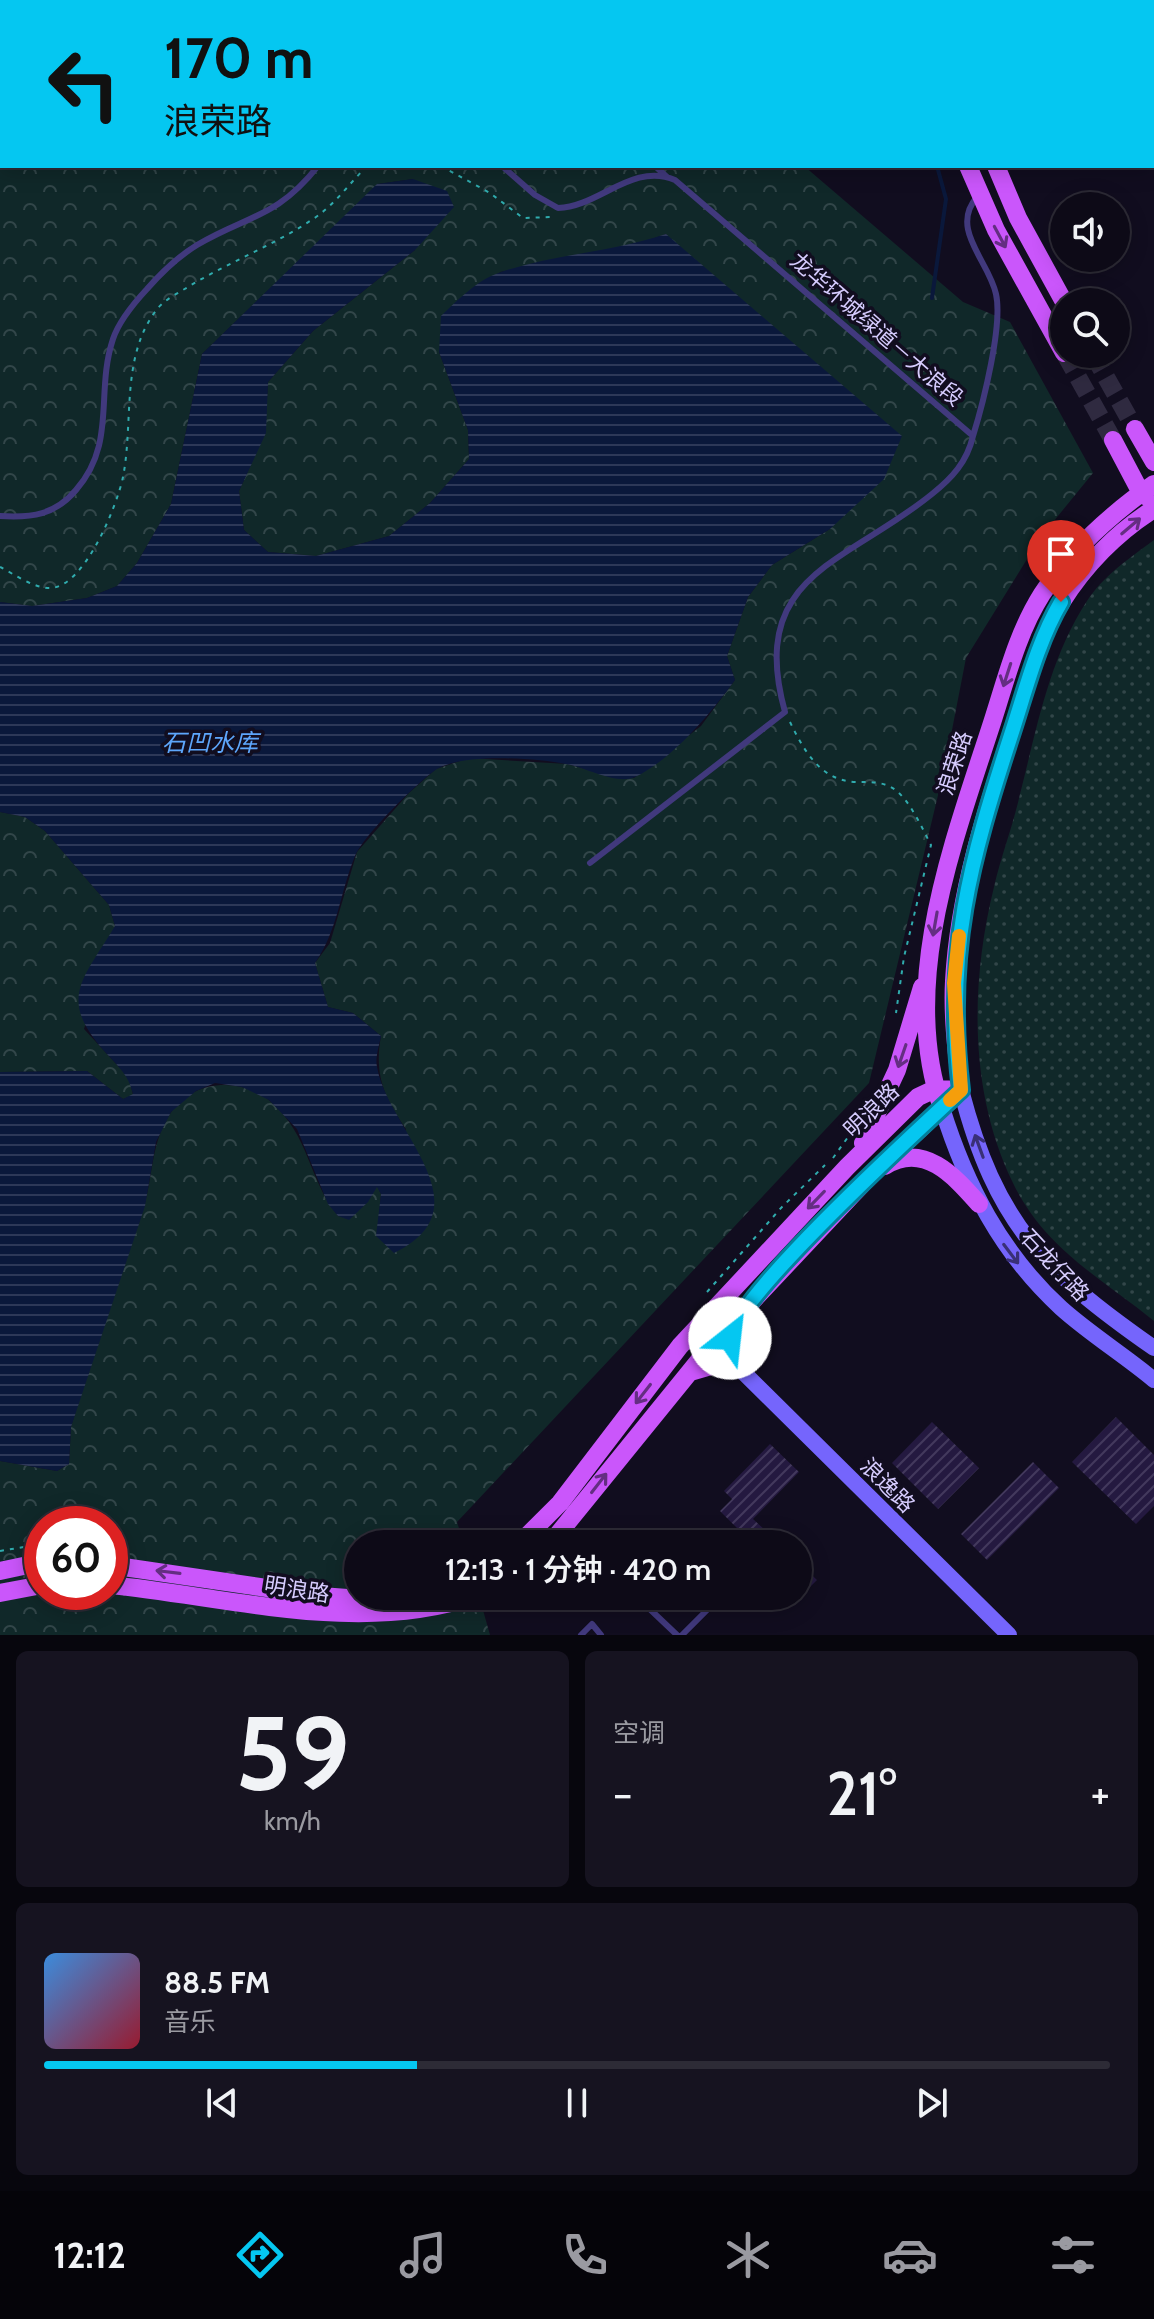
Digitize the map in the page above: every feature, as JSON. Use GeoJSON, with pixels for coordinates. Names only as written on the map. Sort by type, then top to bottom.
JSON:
{"type":"FeatureCollection","features":[{"type":"Feature","properties":{"kind":"main road"},"geometry":{"type":"LineString","coordinates":[[969,168],[1050,326]]}},
{"type":"Feature","properties":{"kind":"main road"},"geometry":{"type":"LineString","coordinates":[[997,168],[1018,218],[1056,288]]}},
{"type":"Feature","properties":{"kind":"main road"},"geometry":{"type":"LineString","coordinates":[[1135,429],[1154,462]]}},
{"type":"Feature","properties":{"kind":"main road"},"geometry":{"type":"LineString","coordinates":[[1113,440],[1150,493]]}},
{"type":"Feature","properties":{"kind":"main road","name":"浪荣路"},"geometry":{"type":"LineString","coordinates":[[942,1108],[935,1089],[930,1048],[930,954],[963,812],[1027,622],[1072,555],[1150,493]]}},
{"type":"Feature","properties":{"kind":"main road","name":"浪荣路"},"geometry":{"type":"LineString","coordinates":[[961,1090],[954,983],[963,910],[983,820],[1023,699],[1052,618],[1073,585],[1096,557],[1154,509]]}},
{"type":"Feature","properties":{"kind":"main road"},"geometry":{"type":"LineString","coordinates":[[847,1167],[868,1135],[897,1070],[930,954]]}},
{"type":"Feature","properties":{"kind":"main road","name":"明浪路"},"geometry":{"type":"LineString","coordinates":[[533,1530],[560,1503],[680,1346],[847,1167],[903,1111],[935,1089],[961,1090]]}},
{"type":"Feature","properties":{"kind":"main road","name":"明浪路"},"geometry":{"type":"LineString","coordinates":[[562,1530],[737,1317],[869,1177],[961,1090]]}},
{"type":"Feature","properties":{"kind":"main road","name":"石龙仔路"},"geometry":{"type":"LineString","coordinates":[[961,1090],[987,1167],[1020,1231],[1065,1281],[1154,1348]]}},
{"type":"Feature","properties":{"kind":"main road","name":"石龙仔路"},"geometry":{"type":"LineString","coordinates":[[942,1108],[954,1147],[979,1204],[1025,1273],[1062,1309],[1154,1380]]}},
{"type":"Feature","properties":{"kind":"main road"},"geometry":{"type":"LineString","coordinates":[[869,1177],[891,1162],[917,1157],[946,1170],[979,1204]]}},
{"type":"Feature","properties":{"kind":"main road"},"geometry":{"type":"LineString","coordinates":[[688,1373],[709,1365],[737,1366],[730,1338],[737,1317]]}},
{"type":"Feature","properties":{"kind":"main road","name":"浪逸路"},"geometry":{"type":"LineString","coordinates":[[737,1366],[1009,1635]]}},
{"type":"Feature","properties":{"kind":"main road"},"geometry":{"type":"LineString","coordinates":[[0,1571],[24,1566]]}},
{"type":"Feature","properties":{"kind":"main road","name":"明浪路"},"geometry":{"type":"LineString","coordinates":[[128,1567],[254,1587],[344,1596]]}},
{"type":"Feature","properties":{"kind":"main road"},"geometry":{"type":"LineString","coordinates":[[215,1600],[220,1580]]}},
{"type":"Feature","properties":{"kind":"main road"},"geometry":{"type":"LineString","coordinates":[[250,1606],[254,1587]]}},
{"type":"Feature","properties":{"kind":"main road"},"geometry":{"type":"LineString","coordinates":[[0,1593],[24,1588]]}},
{"type":"Feature","properties":{"kind":"main road","name":"明浪路"},"geometry":{"type":"LineString","coordinates":[[128,1588],[368,1622],[411,1618],[434,1610]]}},
{"type":"Feature","properties":{"kind":"lane"},"geometry":{"type":"LineString","coordinates":[[0,516],[28,518],[52,511],[85,480],[101,448],[106,368],[113,338],[145,290],[196,246],[258,219],[288,199],[316,168]]}},
{"type":"Feature","properties":{"kind":"lane"},"geometry":{"type":"LineString","coordinates":[[504,168],[550,206],[568,208],[645,176],[667,177]]}},
{"type":"Feature","properties":{"kind":"lane","name":"龙华环城绿道－大浪段"},"geometry":{"type":"LineString","coordinates":[[657,168],[973,436]]}},
{"type":"Feature","properties":{"kind":"lane"},"geometry":{"type":"LineString","coordinates":[[590,863],[785,712],[775,668],[777,637],[780,619],[798,591],[834,560],[913,510],[946,483],[969,452],[998,310],[991,279],[967,228],[970,206],[980,194]]}},
{"type":"Feature","properties":{"kind":"lane"},"geometry":{"type":"LineString","coordinates":[[565,1527],[568,1530]]}},
{"type":"Feature","properties":{"kind":"lane"},"geometry":{"type":"LineString","coordinates":[[652,1610],[680,1635],[706,1610]]}},
{"type":"Feature","properties":{"kind":"lane"},"geometry":{"type":"LineString","coordinates":[[581,1635],[592,1624],[601,1635]]}},
{"type":"Feature","properties":{"kind":"path"},"geometry":{"type":"LineString","coordinates":[[0,567],[38,586],[51,588],[74,578],[116,502],[127,448],[128,402],[136,356],[149,319],[162,303],[203,278],[311,221],[328,208],[365,168]]}},
{"type":"Feature","properties":{"kind":"path"},"geometry":{"type":"LineString","coordinates":[[445,168],[490,193],[523,218],[540,220],[568,208]]}},
{"type":"Feature","properties":{"kind":"path"},"geometry":{"type":"LineString","coordinates":[[785,712],[808,754],[829,775],[842,781],[884,784],[897,791],[931,845],[904,957],[895,1018]]}},
{"type":"Feature","properties":{"kind":"path"},"geometry":{"type":"LineString","coordinates":[[0,1551],[24,1547]]}},
{"type":"Feature","properties":{"kind":"green space"},"geometry":{"type":"Polygon","coordinates":[[[0,168],[806,168],[963,302],[1010,322],[1093,473],[1040,538],[966,658],[945,766],[869,1083],[457,1522],[460,1530],[344,1530],[344,1610],[483,1610],[490,1635],[0,1635],[0,1461],[57,1471],[69,1464],[71,1427],[144,1207],[159,1136],[170,1114],[191,1094],[203,1088],[231,1085],[245,1088],[271,1102],[294,1129],[320,1187],[338,1216],[377,1186],[381,1194],[377,1236],[406,1129],[392,1106],[380,1074],[381,1036],[353,1013],[328,1007],[315,963],[330,943],[357,852],[409,793],[436,769],[469,758],[567,764],[619,778],[634,778],[701,726],[735,680],[727,656],[748,597],[772,565],[830,529],[666,234],[640,243],[500,272],[439,352],[468,430],[469,459],[430,503],[389,536],[316,556],[268,552],[244,530],[239,491],[265,433],[268,382],[313,331],[415,250],[413,179],[378,184],[202,354],[171,504],[137,563],[117,586],[87,598],[32,606],[0,602],[0,168]]]}},
{"type":"Feature","properties":{"kind":"green space"},"geometry":{"type":"Polygon","coordinates":[[[1154,540],[1154,1321],[1057,1244],[1026,1206],[1013,1183],[988,1112],[981,1075],[978,1000],[986,924],[994,887],[1039,719],[1063,646],[1087,601],[1101,583],[1154,540]]]}},
{"type":"Feature","properties":{"kind":"green space"},"geometry":{"type":"Polygon","coordinates":[[[0,812],[25,817],[45,831],[109,905],[115,926],[84,1029],[129,1078],[133,1095],[123,1099],[87,1071],[0,1072],[0,812]]]}},
{"type":"Feature","properties":{"kind":"water","name":"石凹水库"},"geometry":{"type":"Polygon","coordinates":[[[413,179],[447,191],[454,207],[415,250],[313,331],[268,382],[266,433],[239,491],[244,530],[268,552],[316,556],[389,536],[430,503],[469,459],[468,430],[439,352],[441,316],[469,291],[492,275],[521,266],[666,234],[902,436],[884,479],[830,529],[772,565],[748,597],[727,656],[735,680],[703,720],[663,759],[628,779],[540,760],[480,759],[446,765],[434,771],[403,799],[360,847],[329,937],[315,963],[328,1007],[353,1013],[381,1036],[377,1063],[385,1091],[425,1166],[433,1191],[433,1213],[421,1234],[394,1253],[376,1236],[381,1194],[377,1187],[368,1202],[349,1220],[338,1216],[328,1204],[297,1129],[269,1100],[242,1087],[215,1083],[196,1091],[171,1112],[156,1142],[145,1206],[71,1427],[69,1464],[57,1471],[0,1461],[0,1072],[87,1071],[123,1099],[133,1094],[123,1072],[91,1034],[82,1018],[79,1004],[85,976],[115,926],[109,905],[45,831],[25,817],[0,812],[0,602],[32,606],[87,598],[117,586],[137,563],[171,504],[202,354],[377,184],[413,179]]]}},
{"type":"Feature","properties":{"kind":"building"},"geometry":{"type":"Polygon","coordinates":[[[1116,1417],[1154,1455],[1154,1506],[1136,1524],[1072,1462],[1116,1417]]]}},
{"type":"Feature","properties":{"kind":"building"},"geometry":{"type":"Polygon","coordinates":[[[932,1422],[979,1468],[938,1509],[892,1463],[932,1422]]]}},
{"type":"Feature","properties":{"kind":"building"},"geometry":{"type":"Polygon","coordinates":[[[770,1444],[799,1472],[753,1519],[765,1530],[739,1530],[720,1511],[732,1499],[724,1491],[770,1444]]]}},
{"type":"Feature","properties":{"kind":"building"},"geometry":{"type":"Polygon","coordinates":[[[1033,1462],[1059,1488],[987,1560],[961,1534],[1033,1462]]]}},
{"type":"Feature","properties":{"kind":"waterway"},"geometry":{"type":"LineString","coordinates":[[932,298],[946,199],[938,168]]}},
{"type":"Feature","properties":{"kind":"tunnel"},"geometry":{"type":"LineString","coordinates":[[1073,368],[1113,440]]}},
{"type":"Feature","properties":{"kind":"tunnel"},"geometry":{"type":"LineString","coordinates":[[1101,368],[1135,429]]}},
{"type":"Feature","properties":{"kind":"slow traffic"},"geometry":{"type":"LineString","coordinates":[[950,1100],[961,1090],[954,983],[959,936]]}},
{"type":"Feature","properties":{"kind":"route"},"geometry":{"type":"LineString","coordinates":[[730,1338],[737,1317],[829,1218],[912,1133],[961,1090],[954,983],[970,870],[1023,699],[1052,618],[1061,602]]}}]}
